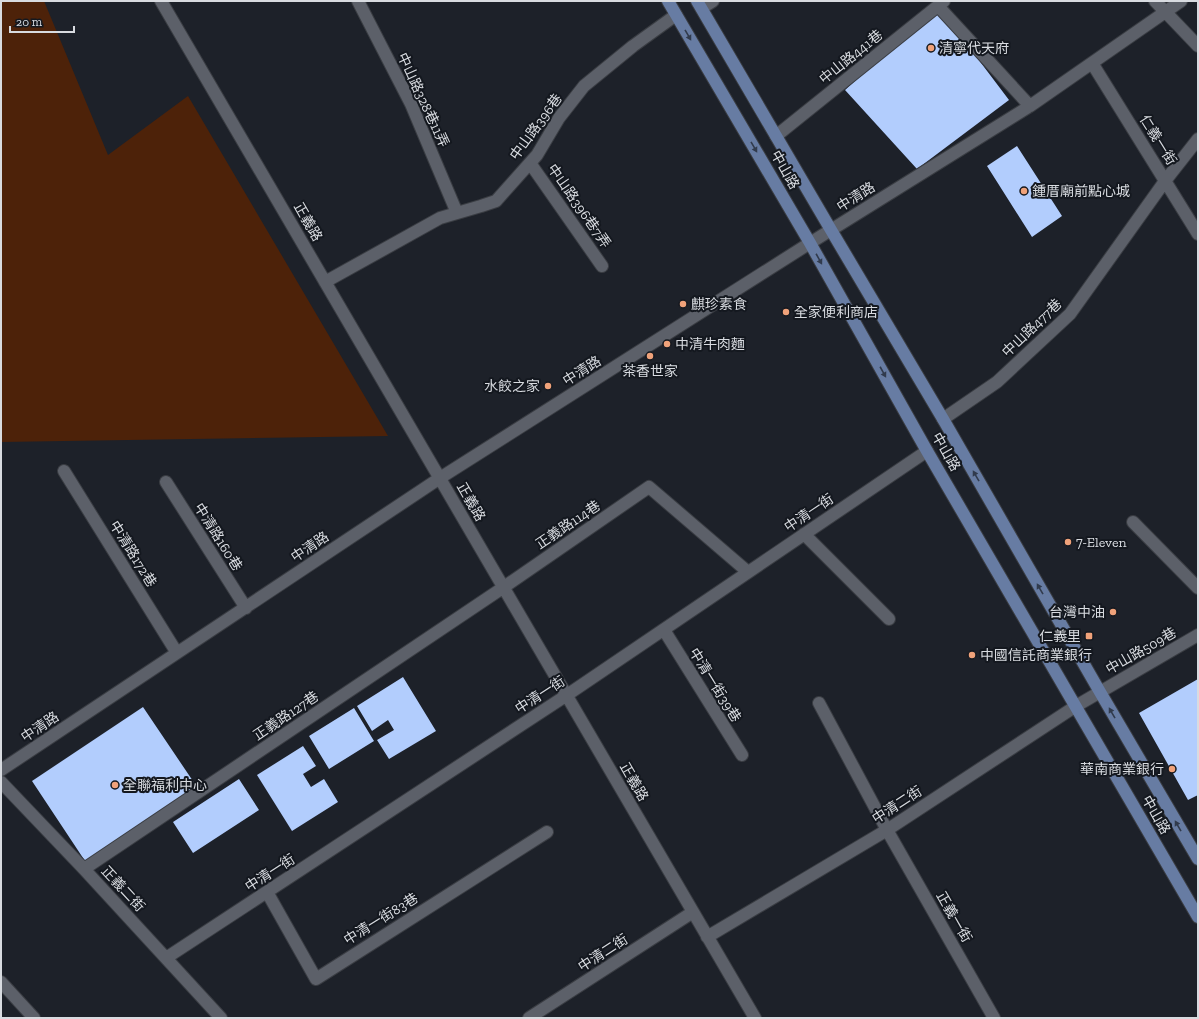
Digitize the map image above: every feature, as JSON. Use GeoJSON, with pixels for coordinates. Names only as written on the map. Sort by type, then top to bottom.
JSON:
{"type":"FeatureCollection","features":[{"type":"Feature","properties":{"kind":"main road","name":"中山路"},"geometry":{"type":"LineString","coordinates":[[668,1],[810,243],[927,451],[1198,917]]}},
{"type":"Feature","properties":{"kind":"main road","name":"中山路"},"geometry":{"type":"LineString","coordinates":[[700,5],[943,419],[1198,859]]}},
{"type":"Feature","properties":{"kind":"street","name":"正義路"},"geometry":{"type":"LineString","coordinates":[[161,1],[755,1018]]}},
{"type":"Feature","properties":{"kind":"street","name":"中山路328巷11弄"},"geometry":{"type":"LineString","coordinates":[[358,1],[411,104],[457,213]]}},
{"type":"Feature","properties":{"kind":"street"},"geometry":{"type":"LineString","coordinates":[[700,5],[713,1]]}},
{"type":"Feature","properties":{"kind":"street"},"geometry":{"type":"LineString","coordinates":[[1155,1],[1198,46]]}},
{"type":"Feature","properties":{"kind":"street","name":"中清路"},"geometry":{"type":"LineString","coordinates":[[1,770],[440,478],[810,243],[1030,106],[1181,1]]}},
{"type":"Feature","properties":{"kind":"street"},"geometry":{"type":"LineString","coordinates":[[941,4],[1030,106]]}},
{"type":"Feature","properties":{"kind":"street","name":"中山路441巷"},"geometry":{"type":"LineString","coordinates":[[776,136],[941,4]]}},
{"type":"Feature","properties":{"kind":"street","name":"中山路396巷"},"geometry":{"type":"LineString","coordinates":[[325,282],[440,218],[496,201],[537,155],[559,118],[584,86],[633,46],[676,15]]}},
{"type":"Feature","properties":{"kind":"street","name":"仁義一街"},"geometry":{"type":"LineString","coordinates":[[1092,63],[1198,234]]}},
{"type":"Feature","properties":{"kind":"street","name":"中山路477巷"},"geometry":{"type":"LineString","coordinates":[[943,419],[997,382],[1070,314],[1165,181],[1198,139]]}},
{"type":"Feature","properties":{"kind":"street","name":"中山路396巷7弄"},"geometry":{"type":"LineString","coordinates":[[530,163],[602,266]]}},
{"type":"Feature","properties":{"kind":"street","name":"中清一街"},"geometry":{"type":"LineString","coordinates":[[166,958],[664,630],[927,451]]}},
{"type":"Feature","properties":{"kind":"street","name":"中清路172巷"},"geometry":{"type":"LineString","coordinates":[[64,471],[177,653]]}},
{"type":"Feature","properties":{"kind":"street","name":"中清路160巷"},"geometry":{"type":"LineString","coordinates":[[166,482],[246,608]]}},
{"type":"Feature","properties":{"kind":"street","name":"正義路114巷"},"geometry":{"type":"LineString","coordinates":[[504,587],[649,488],[748,572]]}},
{"type":"Feature","properties":{"kind":"street"},"geometry":{"type":"LineString","coordinates":[[1133,522],[1198,588]]}},
{"type":"Feature","properties":{"kind":"street"},"geometry":{"type":"LineString","coordinates":[[804,534],[889,619]]}},
{"type":"Feature","properties":{"kind":"street","name":"正義路127巷"},"geometry":{"type":"LineString","coordinates":[[84,869],[504,587]]}},
{"type":"Feature","properties":{"kind":"street","name":"中清一街39巷"},"geometry":{"type":"LineString","coordinates":[[664,630],[742,755]]}},
{"type":"Feature","properties":{"kind":"street","name":"中山路509巷"},"geometry":{"type":"LineString","coordinates":[[1100,692],[1198,635]]}},
{"type":"Feature","properties":{"kind":"street","name":"中清二街"},"geometry":{"type":"LineString","coordinates":[[707,937],[887,830],[1076,706],[1100,692]]}},
{"type":"Feature","properties":{"kind":"street","name":"正義一街"},"geometry":{"type":"LineString","coordinates":[[819,703],[887,830],[994,1018]]}},
{"type":"Feature","properties":{"kind":"street","name":"正義二街"},"geometry":{"type":"LineString","coordinates":[[1,782],[84,869],[221,1018]]}},
{"type":"Feature","properties":{"kind":"street","name":"中清一街83巷"},"geometry":{"type":"LineString","coordinates":[[267,892],[316,978],[547,832]]}},
{"type":"Feature","properties":{"kind":"street","name":"中清二街"},"geometry":{"type":"LineString","coordinates":[[529,1018],[693,912]]}},
{"type":"Feature","properties":{"kind":"street"},"geometry":{"type":"LineString","coordinates":[[1,982],[34,1018]]}},
{"type":"Feature","properties":{"kind":"shaded area"},"geometry":{"type":"Polygon","coordinates":[[[1,1],[44,1],[108,155],[188,96],[388,436],[1,442],[1,1]]]}},
{"type":"Feature","properties":{"kind":"building","name":"清寧代天府"},"geometry":{"type":"Polygon","coordinates":[[[938,6],[1009,100],[917,169],[845,90],[938,6]]]}},
{"type":"Feature","properties":{"kind":"building","name":"鍾厝廟前點心城"},"geometry":{"type":"Polygon","coordinates":[[[1017,146],[1062,216],[1032,237],[987,166],[1017,146]]]}},
{"type":"Feature","properties":{"kind":"building"},"geometry":{"type":"Polygon","coordinates":[[[403,677],[436,731],[389,759],[377,740],[394,730],[388,720],[372,731],[357,706],[403,677]]]}},
{"type":"Feature","properties":{"kind":"building"},"geometry":{"type":"Polygon","coordinates":[[[1198,679],[1198,795],[1188,800],[1139,713],[1198,679]]]}},
{"type":"Feature","properties":{"kind":"building","name":"全聯福利中心"},"geometry":{"type":"Polygon","coordinates":[[[143,707],[199,790],[87,864],[32,781],[143,707]]]}},
{"type":"Feature","properties":{"kind":"building"},"geometry":{"type":"Polygon","coordinates":[[[354,708],[374,741],[329,769],[309,736],[354,708]]]}},
{"type":"Feature","properties":{"kind":"building"},"geometry":{"type":"Polygon","coordinates":[[[303,746],[316,766],[303,774],[311,787],[324,779],[338,802],[292,831],[257,775],[303,746]]]}},
{"type":"Feature","properties":{"kind":"building"},"geometry":{"type":"Polygon","coordinates":[[[239,779],[259,810],[193,853],[173,822],[239,779]]]}},
{"type":"Feature","properties":{"kind":"place","name":"清寧代天府"},"geometry":{"type":"Point","coordinates":[931,48]}},
{"type":"Feature","properties":{"kind":"place","name":"鍾厝廟前點心城"},"geometry":{"type":"Point","coordinates":[1024,191]}},
{"type":"Feature","properties":{"kind":"place","name":"麒珍素食"},"geometry":{"type":"Point","coordinates":[683,304]}},
{"type":"Feature","properties":{"kind":"place","name":"全家便利商店"},"geometry":{"type":"Point","coordinates":[786,312]}},
{"type":"Feature","properties":{"kind":"place","name":"中清牛肉麵"},"geometry":{"type":"Point","coordinates":[667,344]}},
{"type":"Feature","properties":{"kind":"place","name":"茶香世家"},"geometry":{"type":"Point","coordinates":[650,356]}},
{"type":"Feature","properties":{"kind":"place","name":"水餃之家"},"geometry":{"type":"Point","coordinates":[548,386]}},
{"type":"Feature","properties":{"kind":"place","name":"7-Eleven"},"geometry":{"type":"Point","coordinates":[1068,542]}},
{"type":"Feature","properties":{"kind":"place","name":"台灣中油"},"geometry":{"type":"Point","coordinates":[1113,612]}},
{"type":"Feature","properties":{"kind":"place","name":"仁義里"},"geometry":{"type":"Point","coordinates":[1089,636]}},
{"type":"Feature","properties":{"kind":"place","name":"中國信託商業銀行"},"geometry":{"type":"Point","coordinates":[972,655]}},
{"type":"Feature","properties":{"kind":"place","name":"華南商業銀行"},"geometry":{"type":"Point","coordinates":[1172,769]}},
{"type":"Feature","properties":{"kind":"place","name":"全聯福利中心"},"geometry":{"type":"Point","coordinates":[115,785]}}]}
